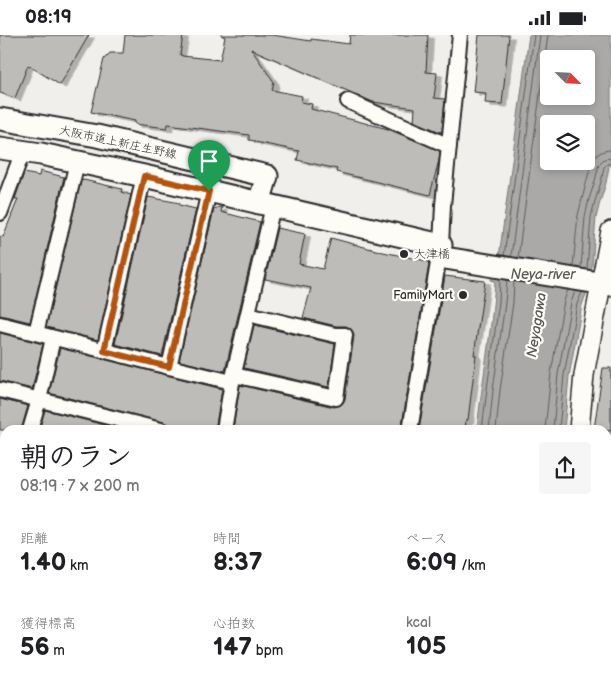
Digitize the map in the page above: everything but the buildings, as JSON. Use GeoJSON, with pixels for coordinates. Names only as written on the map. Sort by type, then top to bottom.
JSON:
{"type":"FeatureCollection","features":[{"type":"Feature","properties":{"kind":"main road","name":"大阪市道上新庄生野線"},"geometry":{"type":"LineString","coordinates":[[0,119],[97,136],[266,176],[266,205]]}},
{"type":"Feature","properties":{"kind":"main road"},"geometry":{"type":"LineString","coordinates":[[0,147],[41,154],[209,191],[440,251],[488,266],[601,283]]}},
{"type":"Feature","properties":{"kind":"main road"},"geometry":{"type":"LineString","coordinates":[[579,425],[584,375],[611,231]]}},
{"type":"Feature","properties":{"kind":"street"},"geometry":{"type":"LineString","coordinates":[[411,425],[440,251],[460,35]]}},
{"type":"Feature","properties":{"kind":"street"},"geometry":{"type":"LineString","coordinates":[[348,101],[449,146]]}},
{"type":"Feature","properties":{"kind":"street"},"geometry":{"type":"LineString","coordinates":[[0,213],[23,151]]}},
{"type":"Feature","properties":{"kind":"street"},"geometry":{"type":"LineString","coordinates":[[36,333],[76,162]]}},
{"type":"Feature","properties":{"kind":"street"},"geometry":{"type":"LineString","coordinates":[[104,351],[144,176]]}},
{"type":"Feature","properties":{"kind":"street"},"geometry":{"type":"LineString","coordinates":[[169,367],[209,191]]}},
{"type":"Feature","properties":{"kind":"street"},"geometry":{"type":"LineString","coordinates":[[225,425],[233,378],[248,315],[266,205]]}},
{"type":"Feature","properties":{"kind":"street"},"geometry":{"type":"LineString","coordinates":[[0,324],[169,367],[336,398],[345,335],[335,335],[248,315]]}},
{"type":"Feature","properties":{"kind":"street"},"geometry":{"type":"LineString","coordinates":[[32,425],[53,338]]}},
{"type":"Feature","properties":{"kind":"street"},"geometry":{"type":"LineString","coordinates":[[0,389],[141,425]]}},
{"type":"Feature","properties":{"kind":"water","name":"Neya-river"},"geometry":{"type":"Polygon","coordinates":[[[529,35],[611,35],[611,156],[596,218],[592,266],[582,305],[569,376],[564,425],[478,425],[494,300],[495,281],[491,280],[495,257],[499,257],[529,35]]]}},
{"type":"Feature","properties":{"kind":"place","name":"大津橋"},"geometry":{"type":"Point","coordinates":[404,254]}},
{"type":"Feature","properties":{"kind":"place","name":"FamilyMart"},"geometry":{"type":"Point","coordinates":[463,295]}},
{"type":"Feature","properties":{"kind":"route"},"geometry":{"type":"LineString","coordinates":[[144,176],[209,191],[169,367],[104,351],[144,176]]}},
{"type":"Feature","properties":{"kind":"water label","name":"Neyagawa"},"geometry":{"type":"Point","coordinates":[536,325]}}]}
